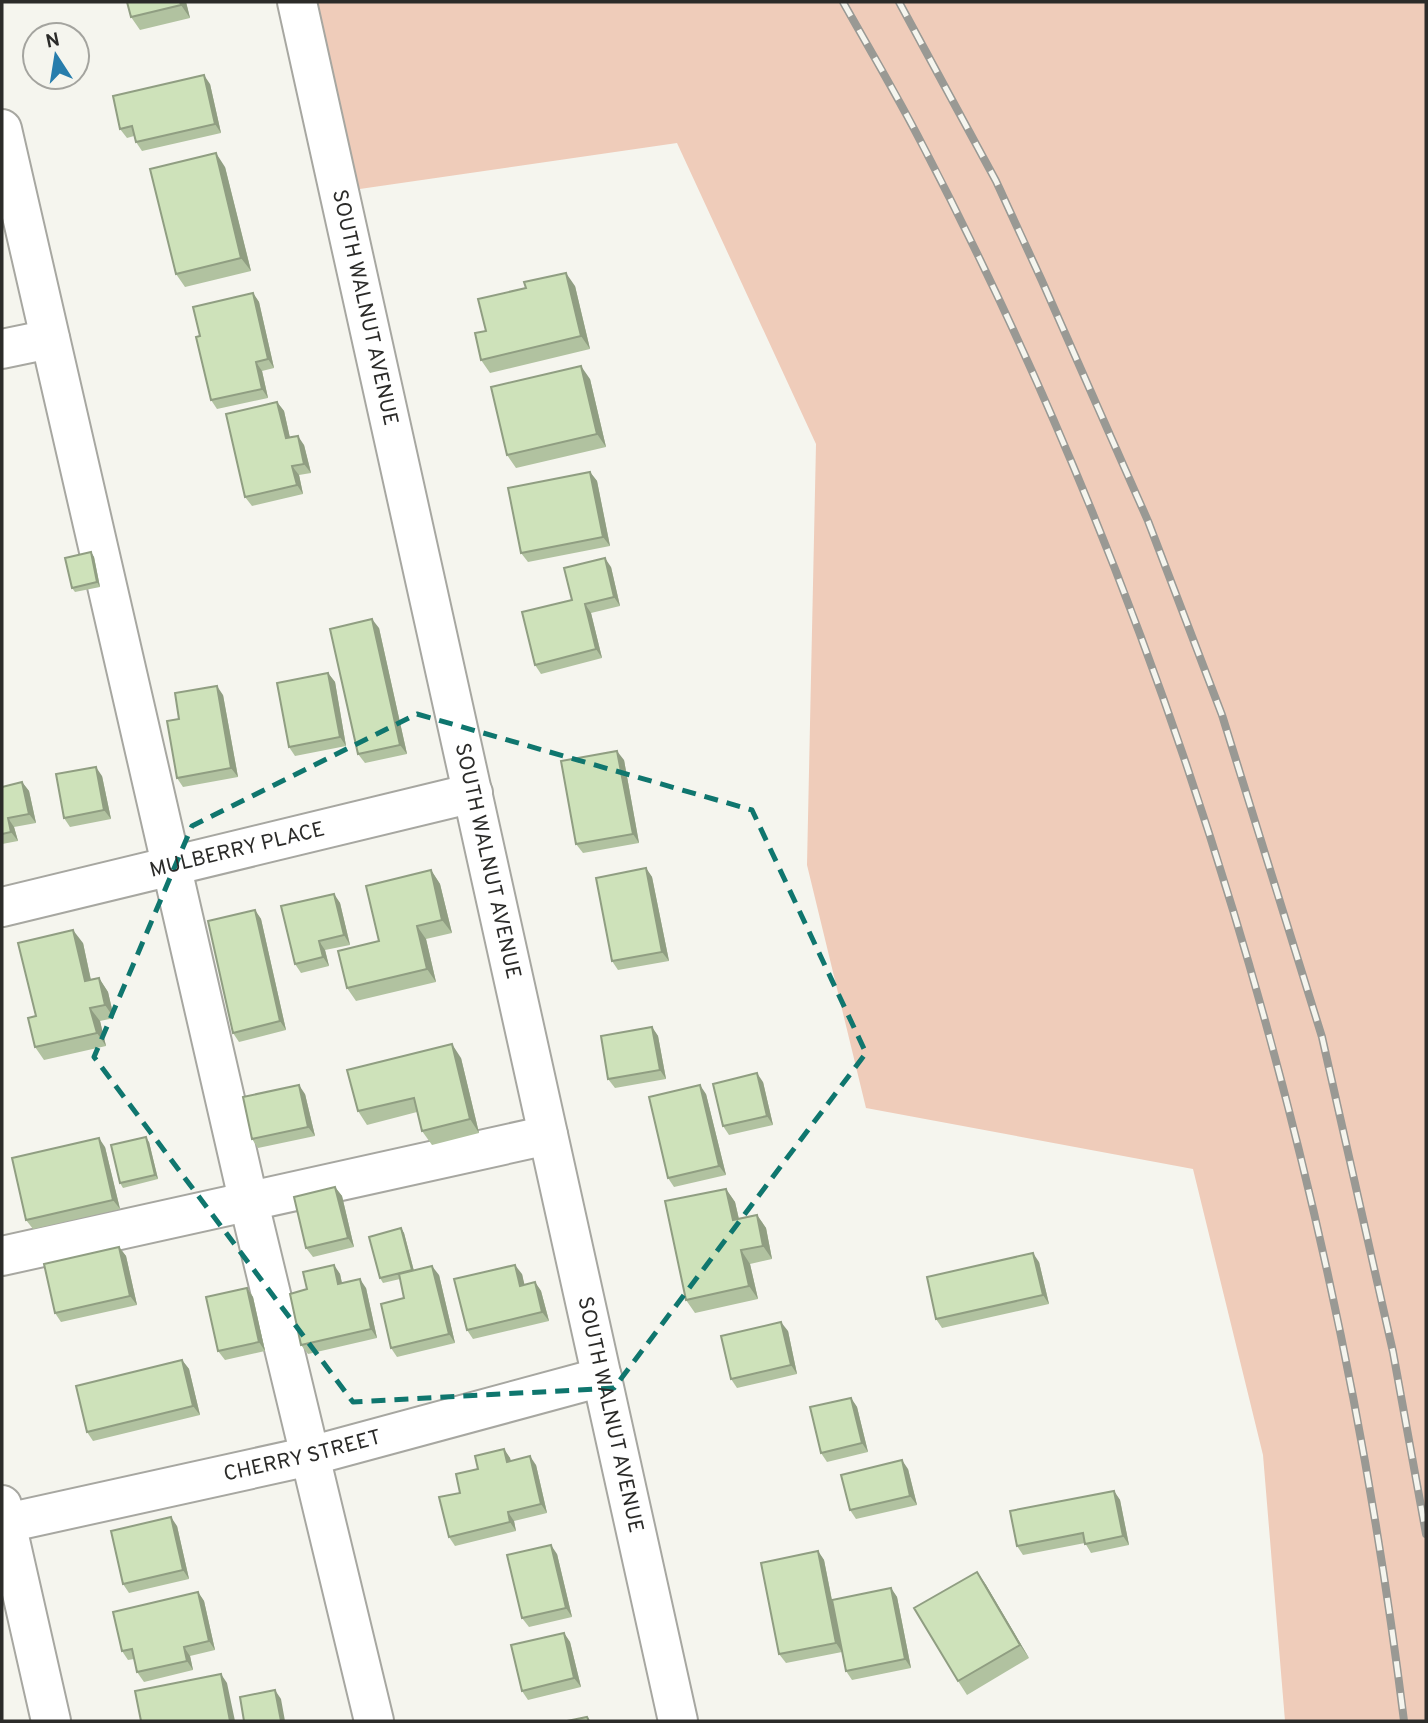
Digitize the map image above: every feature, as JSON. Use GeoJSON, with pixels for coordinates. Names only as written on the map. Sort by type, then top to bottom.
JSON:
{"type":"FeatureCollection","features":[{"type":"Feature","properties":{"kind":"street","name":"SOUTH WALNUT AVENUE"},"geometry":{"type":"LineString","coordinates":[[297,2],[678,1721]]}},
{"type":"Feature","properties":{"kind":"street"},"geometry":{"type":"LineString","coordinates":[[2,129],[248,1199],[374,1721]]}},
{"type":"Feature","properties":{"kind":"street"},"geometry":{"type":"LineString","coordinates":[[2,349],[50,339]]}},
{"type":"Feature","properties":{"kind":"street","name":"MULBERRY PLACE"},"geometry":{"type":"LineString","coordinates":[[2,907],[473,793]]}},
{"type":"Feature","properties":{"kind":"street"},"geometry":{"type":"LineString","coordinates":[[2,1256],[248,1199],[548,1135]]}},
{"type":"Feature","properties":{"kind":"street","name":"CHERRY STREET"},"geometry":{"type":"LineString","coordinates":[[3,1517],[310,1456],[602,1377]]}},
{"type":"Feature","properties":{"kind":"street"},"geometry":{"type":"LineString","coordinates":[[3,1517],[51,1721]]}},
{"type":"Feature","properties":{"kind":"highlighted area"},"geometry":{"type":"Polygon","coordinates":[[[417,714],[752,810],[866,1053],[614,1388],[353,1402],[94,1057],[192,826],[417,714]]]}},
{"type":"Feature","properties":{"kind":"shaded area"},"geometry":{"type":"Polygon","coordinates":[[[297,2],[1426,2],[1426,1721],[1285,1721],[1263,1455],[1193,1169],[866,1108],[807,865],[816,444],[677,143],[339,192],[297,2]]]}},
{"type":"Feature","properties":{"kind":"building"},"geometry":{"type":"Polygon","coordinates":[[[127,2],[180,2],[181,5],[131,17],[127,2]]]}},
{"type":"Feature","properties":{"kind":"building"},"geometry":{"type":"Polygon","coordinates":[[[204,75],[215,124],[136,142],[132,126],[120,129],[113,96],[204,75]]]}},
{"type":"Feature","properties":{"kind":"building"},"geometry":{"type":"Polygon","coordinates":[[[216,153],[241,258],[176,274],[150,169],[216,153]]]}},
{"type":"Feature","properties":{"kind":"building"},"geometry":{"type":"Polygon","coordinates":[[[566,273],[581,336],[481,360],[475,333],[486,331],[478,299],[526,288],[524,282],[566,273]]]}},
{"type":"Feature","properties":{"kind":"building"},"geometry":{"type":"Polygon","coordinates":[[[253,293],[268,359],[256,362],[262,389],[211,400],[196,337],[200,336],[193,307],[253,293]]]}},
{"type":"Feature","properties":{"kind":"building"},"geometry":{"type":"Polygon","coordinates":[[[581,366],[597,434],[507,455],[491,387],[581,366]]]}},
{"type":"Feature","properties":{"kind":"building"},"geometry":{"type":"Polygon","coordinates":[[[277,402],[286,438],[298,436],[304,464],[292,466],[297,485],[245,497],[226,414],[277,402]]]}},
{"type":"Feature","properties":{"kind":"building"},"geometry":{"type":"Polygon","coordinates":[[[590,472],[603,537],[521,553],[508,488],[590,472]]]}},
{"type":"Feature","properties":{"kind":"building"},"geometry":{"type":"Polygon","coordinates":[[[91,552],[97,582],[72,588],[65,558],[91,552]]]}},
{"type":"Feature","properties":{"kind":"building"},"geometry":{"type":"Polygon","coordinates":[[[605,558],[614,597],[585,604],[596,649],[535,665],[522,612],[572,600],[564,568],[605,558]]]}},
{"type":"Feature","properties":{"kind":"building"},"geometry":{"type":"Polygon","coordinates":[[[372,619],[400,745],[358,754],[330,629],[372,619]]]}},
{"type":"Feature","properties":{"kind":"building"},"geometry":{"type":"Polygon","coordinates":[[[328,673],[340,737],[289,747],[277,683],[328,673]]]}},
{"type":"Feature","properties":{"kind":"building"},"geometry":{"type":"Polygon","coordinates":[[[217,686],[231,768],[177,778],[167,721],[179,719],[175,693],[217,686]]]}},
{"type":"Feature","properties":{"kind":"building"},"geometry":{"type":"Polygon","coordinates":[[[617,751],[633,834],[576,844],[561,761],[617,751]]]}},
{"type":"Feature","properties":{"kind":"building"},"geometry":{"type":"Polygon","coordinates":[[[96,767],[104,810],[64,818],[56,774],[96,767]]]}},
{"type":"Feature","properties":{"kind":"building"},"geometry":{"type":"Polygon","coordinates":[[[22,782],[29,814],[8,818],[11,832],[2,834],[2,787],[22,782]]]}},
{"type":"Feature","properties":{"kind":"building"},"geometry":{"type":"Polygon","coordinates":[[[646,868],[662,952],[612,961],[596,878],[646,868]]]}},
{"type":"Feature","properties":{"kind":"building"},"geometry":{"type":"Polygon","coordinates":[[[431,870],[442,920],[417,926],[427,969],[347,988],[338,951],[379,941],[366,886],[431,870]]]}},
{"type":"Feature","properties":{"kind":"building"},"geometry":{"type":"Polygon","coordinates":[[[334,894],[344,935],[319,941],[323,957],[295,964],[281,906],[334,894]]]}},
{"type":"Feature","properties":{"kind":"building"},"geometry":{"type":"Polygon","coordinates":[[[255,910],[280,1021],[233,1033],[208,921],[255,910]]]}},
{"type":"Feature","properties":{"kind":"building"},"geometry":{"type":"Polygon","coordinates":[[[73,930],[85,981],[99,978],[105,1005],[90,1008],[97,1033],[35,1047],[28,1018],[36,1016],[18,943],[73,930]]]}},
{"type":"Feature","properties":{"kind":"building"},"geometry":{"type":"Polygon","coordinates":[[[652,1027],[660,1070],[608,1079],[601,1036],[652,1027]]]}},
{"type":"Feature","properties":{"kind":"building"},"geometry":{"type":"Polygon","coordinates":[[[452,1044],[470,1119],[422,1131],[414,1098],[358,1111],[347,1070],[452,1044]]]}},
{"type":"Feature","properties":{"kind":"building"},"geometry":{"type":"Polygon","coordinates":[[[757,1073],[767,1116],[723,1126],[713,1084],[757,1073]]]}},
{"type":"Feature","properties":{"kind":"building"},"geometry":{"type":"Polygon","coordinates":[[[299,1085],[308,1127],[252,1139],[243,1097],[299,1085]]]}},
{"type":"Feature","properties":{"kind":"building"},"geometry":{"type":"Polygon","coordinates":[[[700,1085],[719,1166],[668,1178],[649,1097],[700,1085]]]}},
{"type":"Feature","properties":{"kind":"building"},"geometry":{"type":"Polygon","coordinates":[[[146,1137],[155,1175],[120,1183],[111,1145],[146,1137]]]}},
{"type":"Feature","properties":{"kind":"building"},"geometry":{"type":"Polygon","coordinates":[[[99,1138],[113,1200],[26,1220],[12,1158],[99,1138]]]}},
{"type":"Feature","properties":{"kind":"building"},"geometry":{"type":"Polygon","coordinates":[[[335,1187],[348,1238],[306,1248],[294,1197],[335,1187]]]}},
{"type":"Feature","properties":{"kind":"building"},"geometry":{"type":"Polygon","coordinates":[[[726,1189],[733,1220],[757,1215],[763,1246],[741,1250],[749,1286],[686,1300],[665,1201],[726,1189]]]}},
{"type":"Feature","properties":{"kind":"building"},"geometry":{"type":"Polygon","coordinates":[[[401,1228],[412,1270],[380,1278],[369,1237],[401,1228]]]}},
{"type":"Feature","properties":{"kind":"building"},"geometry":{"type":"Polygon","coordinates":[[[119,1247],[130,1296],[55,1313],[44,1264],[119,1247]]]}},
{"type":"Feature","properties":{"kind":"building"},"geometry":{"type":"Polygon","coordinates":[[[1033,1253],[1043,1295],[936,1319],[927,1277],[1033,1253]]]}},
{"type":"Feature","properties":{"kind":"building"},"geometry":{"type":"Polygon","coordinates":[[[334,1265],[338,1284],[360,1279],[371,1329],[301,1345],[290,1294],[307,1289],[303,1272],[334,1265]]]}},
{"type":"Feature","properties":{"kind":"building"},"geometry":{"type":"Polygon","coordinates":[[[515,1265],[520,1286],[535,1282],[542,1312],[467,1330],[454,1279],[515,1265]]]}},
{"type":"Feature","properties":{"kind":"building"},"geometry":{"type":"Polygon","coordinates":[[[432,1266],[449,1334],[391,1348],[381,1304],[404,1298],[399,1274],[432,1266]]]}},
{"type":"Feature","properties":{"kind":"building"},"geometry":{"type":"Polygon","coordinates":[[[247,1288],[259,1342],[218,1351],[206,1297],[247,1288]]]}},
{"type":"Feature","properties":{"kind":"building"},"geometry":{"type":"Polygon","coordinates":[[[781,1322],[791,1365],[731,1379],[721,1336],[781,1322]]]}},
{"type":"Feature","properties":{"kind":"building"},"geometry":{"type":"Polygon","coordinates":[[[182,1360],[193,1406],[87,1432],[76,1386],[182,1360]]]}},
{"type":"Feature","properties":{"kind":"building"},"geometry":{"type":"Polygon","coordinates":[[[851,1398],[862,1443],[821,1453],[810,1407],[851,1398]]]}},
{"type":"Feature","properties":{"kind":"building"},"geometry":{"type":"Polygon","coordinates":[[[504,1449],[507,1462],[530,1456],[541,1504],[508,1512],[510,1522],[449,1537],[439,1497],[460,1493],[456,1474],[478,1469],[475,1456],[504,1449]]]}},
{"type":"Feature","properties":{"kind":"building"},"geometry":{"type":"Polygon","coordinates":[[[902,1460],[910,1496],[850,1510],[841,1475],[902,1460]]]}},
{"type":"Feature","properties":{"kind":"building"},"geometry":{"type":"Polygon","coordinates":[[[1114,1491],[1123,1536],[1085,1544],[1083,1533],[1017,1546],[1010,1511],[1114,1491]]]}},
{"type":"Feature","properties":{"kind":"building"},"geometry":{"type":"Polygon","coordinates":[[[171,1517],[183,1570],[123,1584],[111,1531],[171,1517]]]}},
{"type":"Feature","properties":{"kind":"building"},"geometry":{"type":"Polygon","coordinates":[[[551,1545],[566,1608],[522,1618],[507,1555],[551,1545]]]}},
{"type":"Feature","properties":{"kind":"building"},"geometry":{"type":"Polygon","coordinates":[[[818,1551],[836,1643],[779,1654],[761,1563],[818,1551]]]}},
{"type":"Feature","properties":{"kind":"building"},"geometry":{"type":"Polygon","coordinates":[[[977,1572],[1020,1645],[958,1681],[914,1608],[977,1572]]]}},
{"type":"Feature","properties":{"kind":"building"},"geometry":{"type":"Polygon","coordinates":[[[891,1588],[905,1659],[846,1671],[832,1600],[891,1588]]]}},
{"type":"Feature","properties":{"kind":"building"},"geometry":{"type":"Polygon","coordinates":[[[198,1592],[209,1641],[184,1647],[187,1661],[137,1672],[132,1649],[122,1651],[113,1612],[198,1592]]]}},
{"type":"Feature","properties":{"kind":"building"},"geometry":{"type":"Polygon","coordinates":[[[564,1633],[574,1678],[522,1691],[511,1645],[564,1633]]]}},
{"type":"Feature","properties":{"kind":"building"},"geometry":{"type":"Polygon","coordinates":[[[221,1674],[230,1721],[141,1721],[135,1691],[221,1674]]]}},
{"type":"Feature","properties":{"kind":"building"},"geometry":{"type":"Polygon","coordinates":[[[275,1690],[281,1721],[244,1721],[240,1697],[275,1690]]]}},
{"type":"Feature","properties":{"kind":"building"},"geometry":{"type":"Polygon","coordinates":[[[587,1717],[589,1721],[567,1721],[587,1717]]]}},
{"type":"Feature","properties":{"kind":"railway"},"geometry":{"type":"LineString","coordinates":[[843,2],[923,146],[1014,331],[1096,521],[1169,715],[1234,912],[1289,1112],[1336,1314],[1375,1517],[1404,1721]]}},
{"type":"Feature","properties":{"kind":"railway"},"geometry":{"type":"LineString","coordinates":[[899,2],[996,181],[1042,281],[1148,521],[1222,715],[1322,1037],[1393,1352],[1426,1534]]}}]}
